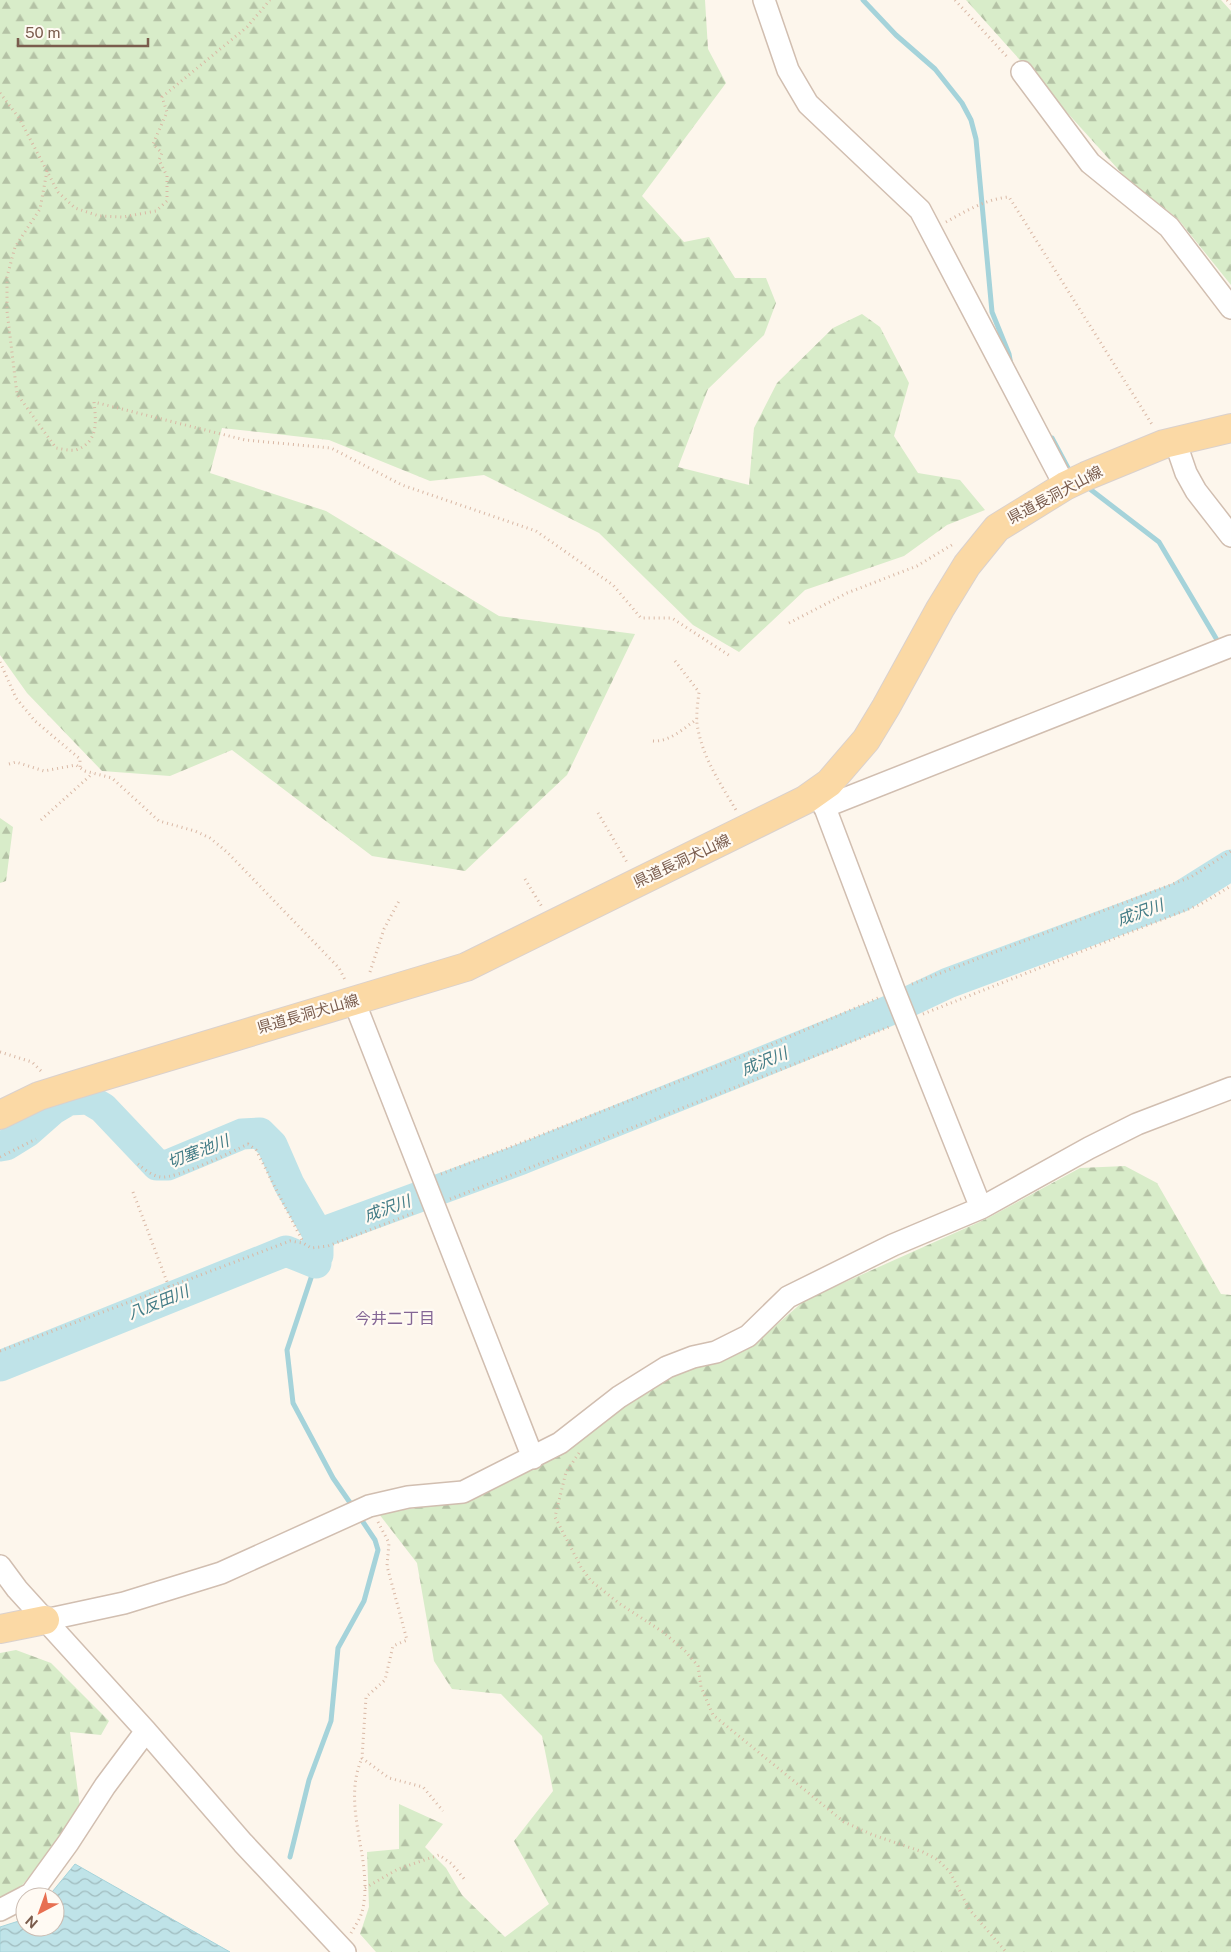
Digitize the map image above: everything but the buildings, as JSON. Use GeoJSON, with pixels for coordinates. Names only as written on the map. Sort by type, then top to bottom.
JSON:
{"type":"FeatureCollection","features":[{"type":"Feature","properties":{"kind":"main road","name":"県道長洞犬山線"},"geometry":{"type":"LineString","coordinates":[[0,1115],[30,1100],[61,1089],[466,967],[638,881],[748,830],[822,799],[829,783],[866,740],[940,609],[968,565],[993,532],[1002,524],[1076,481],[1169,442],[1231,428]]}},
{"type":"Feature","properties":{"kind":"main road"},"geometry":{"type":"LineString","coordinates":[[0,1629],[45,1620]]}},
{"type":"Feature","properties":{"kind":"street"},"geometry":{"type":"LineString","coordinates":[[764,0],[788,70],[808,104],[913,201],[920,210],[1076,481]]}},
{"type":"Feature","properties":{"kind":"street"},"geometry":{"type":"LineString","coordinates":[[1022,72],[1090,162],[1168,227],[1231,308]]}},
{"type":"Feature","properties":{"kind":"street"},"geometry":{"type":"LineString","coordinates":[[1169,442],[1196,490],[1231,536]]}},
{"type":"Feature","properties":{"kind":"street"},"geometry":{"type":"LineString","coordinates":[[981,1208],[895,993],[822,799],[1224,649]]}},
{"type":"Feature","properties":{"kind":"street"},"geometry":{"type":"LineString","coordinates":[[363,998],[428,1192],[532,1458]]}},
{"type":"Feature","properties":{"kind":"street"},"geometry":{"type":"LineString","coordinates":[[45,1620],[124,1603],[221,1574],[360,1509],[408,1497],[463,1492],[560,1443],[619,1397],[667,1367],[693,1357],[716,1352],[748,1336],[788,1297],[893,1244],[981,1208],[1137,1124],[1231,1088]]}},
{"type":"Feature","properties":{"kind":"street"},"geometry":{"type":"LineString","coordinates":[[0,1566],[17,1589],[146,1731],[243,1843],[343,1950]]}},
{"type":"Feature","properties":{"kind":"street"},"geometry":{"type":"LineString","coordinates":[[35,1887],[68,1843],[105,1786],[146,1731]]}},
{"type":"Feature","properties":{"kind":"street"},"geometry":{"type":"LineString","coordinates":[[0,1910],[15,1902]]}},
{"type":"Feature","properties":{"kind":"path"},"geometry":{"type":"LineString","coordinates":[[0,93],[19,118],[58,192],[74,208],[99,216],[123,218],[156,211],[167,201],[167,176],[159,160],[162,153],[153,144],[166,112],[162,97],[247,27],[270,0]]}},
{"type":"Feature","properties":{"kind":"path"},"geometry":{"type":"LineString","coordinates":[[955,0],[1022,72]]}},
{"type":"Feature","properties":{"kind":"path"},"geometry":{"type":"LineString","coordinates":[[1227,0],[1231,4]]}},
{"type":"Feature","properties":{"kind":"path"},"geometry":{"type":"LineString","coordinates":[[47,171],[40,209],[15,247],[7,277],[6,311],[17,394],[56,448],[75,450],[91,440],[96,428],[94,402],[245,440],[331,448],[402,485],[536,531],[613,585],[640,618],[672,618],[730,656]]}},
{"type":"Feature","properties":{"kind":"path"},"geometry":{"type":"LineString","coordinates":[[931,231],[972,207],[996,198],[1009,197],[1169,442]]}},
{"type":"Feature","properties":{"kind":"path"},"geometry":{"type":"LineString","coordinates":[[789,623],[847,593],[916,566],[962,540]]}},
{"type":"Feature","properties":{"kind":"path"},"geometry":{"type":"LineString","coordinates":[[675,661],[699,692],[697,719],[702,743],[716,776],[748,830]]}},
{"type":"Feature","properties":{"kind":"path"},"geometry":{"type":"LineString","coordinates":[[0,662],[16,698],[35,721],[80,759],[80,768]]}},
{"type":"Feature","properties":{"kind":"path"},"geometry":{"type":"LineString","coordinates":[[653,740],[660,741],[669,738],[697,719]]}},
{"type":"Feature","properties":{"kind":"path"},"geometry":{"type":"LineString","coordinates":[[9,764],[16,762],[44,771],[76,765],[92,773],[112,778],[159,821],[195,831],[210,838],[227,852],[338,968],[363,998]]}},
{"type":"Feature","properties":{"kind":"path"},"geometry":{"type":"LineString","coordinates":[[42,820],[92,773]]}},
{"type":"Feature","properties":{"kind":"path"},"geometry":{"type":"LineString","coordinates":[[598,813],[638,881]]}},
{"type":"Feature","properties":{"kind":"path"},"geometry":{"type":"LineString","coordinates":[[0,1351],[290,1241],[303,1243],[311,1248],[328,1246],[428,1192],[895,993],[1191,877],[1231,851]]}},
{"type":"Feature","properties":{"kind":"path"},"geometry":{"type":"LineString","coordinates":[[526,879],[552,924]]}},
{"type":"Feature","properties":{"kind":"path"},"geometry":{"type":"LineString","coordinates":[[428,1192],[905,1018],[1199,905],[1231,886]]}},
{"type":"Feature","properties":{"kind":"path"},"geometry":{"type":"LineString","coordinates":[[363,998],[384,929],[400,899]]}},
{"type":"Feature","properties":{"kind":"path"},"geometry":{"type":"LineString","coordinates":[[0,1052],[32,1062],[61,1089]]}},
{"type":"Feature","properties":{"kind":"path"},"geometry":{"type":"LineString","coordinates":[[0,1158],[36,1139]]}},
{"type":"Feature","properties":{"kind":"path"},"geometry":{"type":"LineString","coordinates":[[138,1164],[146,1172],[162,1178],[190,1170],[248,1144],[256,1150],[303,1243]]}},
{"type":"Feature","properties":{"kind":"path"},"geometry":{"type":"LineString","coordinates":[[133,1192],[169,1287]]}},
{"type":"Feature","properties":{"kind":"path"},"geometry":{"type":"LineString","coordinates":[[583,1448],[566,1472],[555,1517],[581,1567],[591,1581],[620,1604],[663,1632],[685,1651],[698,1666],[701,1687],[713,1715],[844,1822],[873,1836],[923,1852],[938,1860],[950,1872],[969,1909],[1006,1952]]}},
{"type":"Feature","properties":{"kind":"path"},"geometry":{"type":"LineString","coordinates":[[343,1950],[362,1913],[365,1888],[354,1793],[356,1771],[362,1758],[366,1697],[385,1680],[393,1646],[407,1640],[387,1566],[389,1543],[360,1509]]}},
{"type":"Feature","properties":{"kind":"path"},"geometry":{"type":"LineString","coordinates":[[362,1758],[389,1778],[423,1787],[443,1811]]}},
{"type":"Feature","properties":{"kind":"path"},"geometry":{"type":"LineString","coordinates":[[365,1888],[398,1869],[439,1855],[452,1864],[465,1880]]}},
{"type":"Feature","properties":{"kind":"green space"},"geometry":{"type":"Polygon","coordinates":[[[0,0],[705,0],[708,49],[726,83],[642,196],[684,242],[709,237],[735,278],[766,278],[776,303],[764,335],[708,389],[678,467],[749,485],[754,428],[777,383],[833,328],[862,314],[880,327],[909,383],[894,436],[918,473],[960,480],[985,510],[947,525],[904,556],[805,590],[739,652],[693,625],[599,533],[484,475],[430,481],[329,440],[222,428],[210,473],[326,511],[499,616],[635,634],[567,775],[465,871],[372,856],[232,750],[170,776],[102,771],[27,693],[0,655],[0,0]]]}},
{"type":"Feature","properties":{"kind":"green space"},"geometry":{"type":"Polygon","coordinates":[[[966,0],[1221,0],[1231,11],[1231,285],[1178,219],[1126,178],[966,0]]]}},
{"type":"Feature","properties":{"kind":"green space"},"geometry":{"type":"Polygon","coordinates":[[[0,818],[13,827],[6,881],[0,883],[0,818]]]}},
{"type":"Feature","properties":{"kind":"green space"},"geometry":{"type":"Polygon","coordinates":[[[1125,1166],[1157,1183],[1221,1294],[1231,1295],[1231,1952],[376,1952],[360,1934],[369,1907],[367,1852],[399,1849],[399,1804],[443,1824],[425,1847],[446,1868],[462,1895],[505,1937],[549,1904],[514,1841],[553,1791],[542,1736],[501,1694],[452,1689],[434,1661],[417,1563],[379,1514],[464,1500],[563,1449],[665,1379],[750,1348],[805,1300],[986,1219],[1080,1168],[1125,1166]]]}},
{"type":"Feature","properties":{"kind":"green space"},"geometry":{"type":"Polygon","coordinates":[[[16,1650],[51,1663],[109,1721],[101,1735],[70,1732],[80,1807],[57,1842],[21,1887],[15,1887],[15,1890],[0,1898],[0,1653],[16,1650]]]}},
{"type":"Feature","properties":{"kind":"water"},"geometry":{"type":"Polygon","coordinates":[[[75,1864],[230,1952],[0,1952],[0,1927],[15,1922],[15,1937],[65,1937],[65,1887],[56,1887],[75,1864]]]}},
{"type":"Feature","properties":{"kind":"waterway"},"geometry":{"type":"LineString","coordinates":[[863,0],[896,35],[935,69],[962,103],[971,120],[976,139],[992,312],[1009,354],[1011,365]]}},
{"type":"Feature","properties":{"kind":"waterway"},"geometry":{"type":"LineString","coordinates":[[1052,438],[1068,468],[1073,473]]}},
{"type":"Feature","properties":{"kind":"waterway"},"geometry":{"type":"LineString","coordinates":[[1086,486],[1159,542],[1220,645]]}},
{"type":"Feature","properties":{"kind":"waterway","name":"成沢川"},"geometry":{"type":"LineString","coordinates":[[316,1263],[318,1234],[522,1159],[893,1009],[948,983],[1180,897],[1231,865]]}},
{"type":"Feature","properties":{"kind":"waterway","name":"切塞池川"},"geometry":{"type":"LineString","coordinates":[[0,1146],[6,1145],[27,1132],[52,1110],[69,1100],[88,1099],[103,1108],[157,1165],[168,1165],[242,1134],[260,1133],[272,1145],[289,1184],[318,1234],[318,1255]]}},
{"type":"Feature","properties":{"kind":"waterway","name":"八反田川"},"geometry":{"type":"LineString","coordinates":[[0,1366],[286,1251],[316,1263]]}},
{"type":"Feature","properties":{"kind":"waterway"},"geometry":{"type":"LineString","coordinates":[[316,1263],[287,1350],[293,1403],[333,1478],[353,1507]]}},
{"type":"Feature","properties":{"kind":"waterway"},"geometry":{"type":"LineString","coordinates":[[290,1857],[309,1780],[331,1721],[338,1648],[364,1601],[378,1550],[375,1540],[359,1516]]}},
{"type":"Feature","properties":{"kind":"district","name":"今井二丁目"},"geometry":{"type":"Point","coordinates":[395,1318]}}]}
